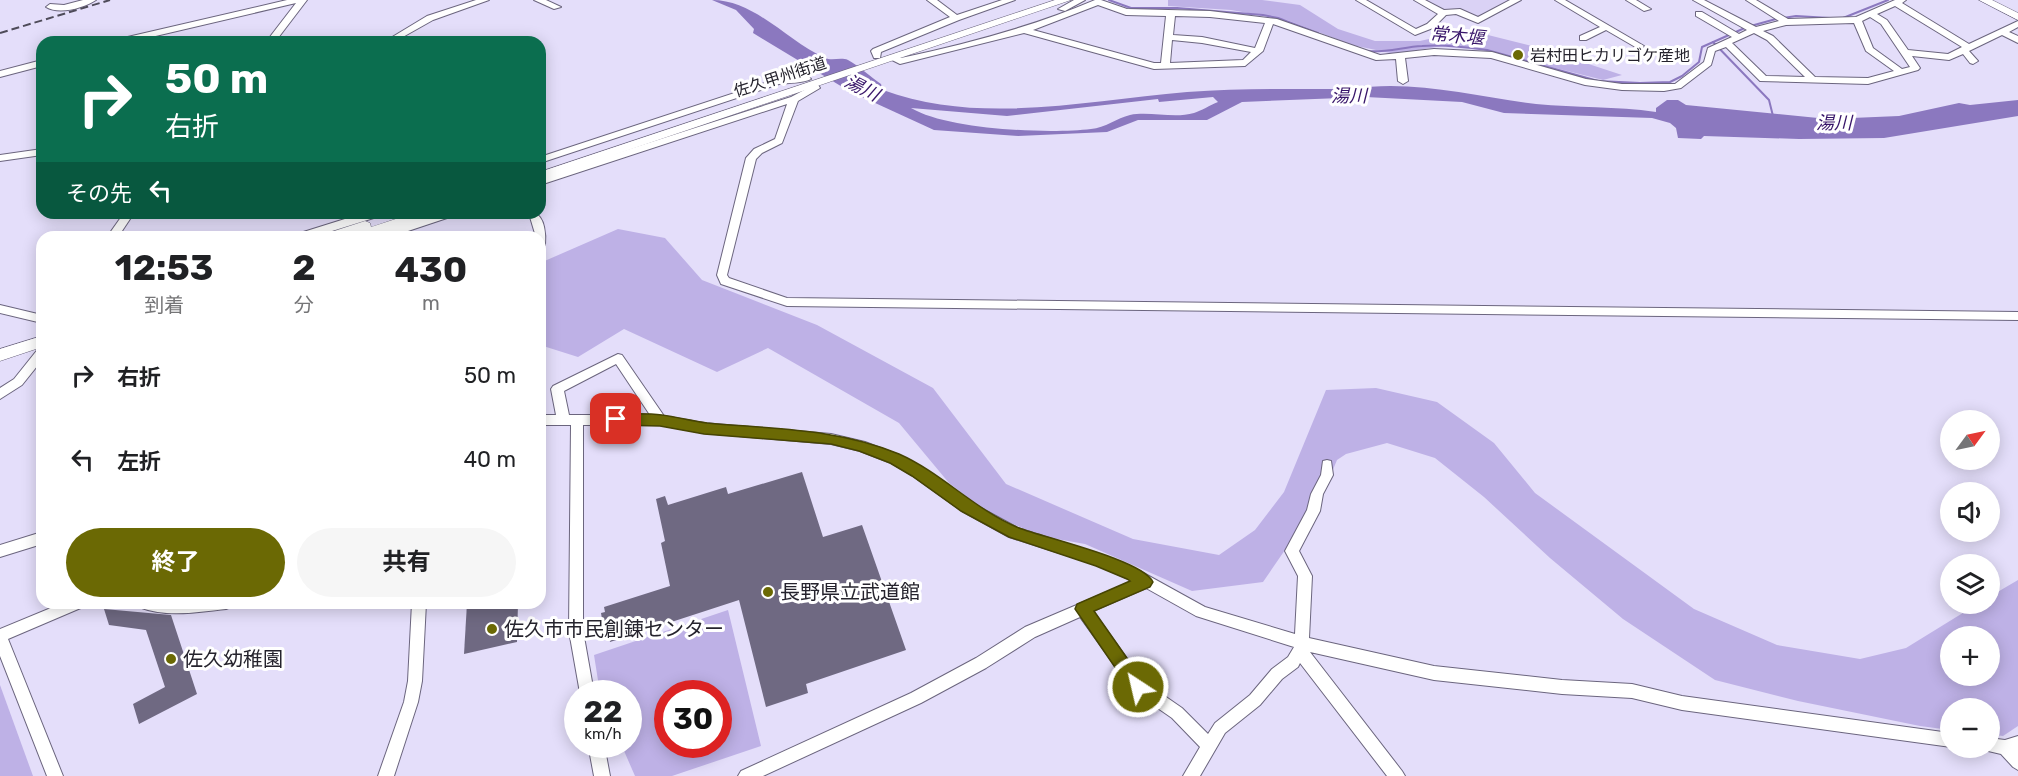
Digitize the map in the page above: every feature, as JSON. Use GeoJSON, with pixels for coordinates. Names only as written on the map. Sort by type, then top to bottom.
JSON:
{"type":"FeatureCollection","features":[{"type":"Feature","properties":{"kind":"main road","name":"佐久甲州街道"},"geometry":{"type":"LineString","coordinates":[[881,59],[1047,0]]}},
{"type":"Feature","properties":{"kind":"main road","name":"佐久甲州街道"},"geometry":{"type":"LineString","coordinates":[[546,165],[1066,0]]}},
{"type":"Feature","properties":{"kind":"main road"},"geometry":{"type":"LineString","coordinates":[[1984,0],[2018,16]]}},
{"type":"Feature","properties":{"kind":"main road","name":"佐久甲州街道"},"geometry":{"type":"LineString","coordinates":[[546,174],[814,81]]}},
{"type":"Feature","properties":{"kind":"main road"},"geometry":{"type":"LineString","coordinates":[[348,231],[384,219]]}},
{"type":"Feature","properties":{"kind":"main road"},"geometry":{"type":"LineString","coordinates":[[374,231],[410,219]]}},
{"type":"Feature","properties":{"kind":"main road"},"geometry":{"type":"LineString","coordinates":[[0,346],[36,334]]}},
{"type":"Feature","properties":{"kind":"main road"},"geometry":{"type":"LineString","coordinates":[[0,355],[36,343]]}},
{"type":"Feature","properties":{"kind":"street"},"geometry":{"type":"LineString","coordinates":[[50,7],[63,8],[92,0]]}},
{"type":"Feature","properties":{"kind":"street"},"geometry":{"type":"LineString","coordinates":[[152,36],[298,0]]}},
{"type":"Feature","properties":{"kind":"street"},"geometry":{"type":"LineString","coordinates":[[275,36],[303,0]]}},
{"type":"Feature","properties":{"kind":"street"},"geometry":{"type":"LineString","coordinates":[[398,36],[430,18],[485,0]]}},
{"type":"Feature","properties":{"kind":"street"},"geometry":{"type":"LineString","coordinates":[[538,0],[557,8]]}},
{"type":"Feature","properties":{"kind":"street"},"geometry":{"type":"LineString","coordinates":[[931,0],[956,18]]}},
{"type":"Feature","properties":{"kind":"street"},"geometry":{"type":"LineString","coordinates":[[1011,0],[956,18],[876,51],[881,59],[900,61],[929,55],[1022,30],[1095,1],[1126,12],[1171,12],[1270,21],[1373,57],[1400,57],[1434,52],[1476,53],[1500,57],[1585,82],[1622,87],[1664,88],[1678,86],[1692,77],[1708,63],[1711,50],[1735,35],[1752,28],[1781,19],[1857,20],[1899,1],[1967,49],[1973,61]]}},
{"type":"Feature","properties":{"kind":"street"},"geometry":{"type":"LineString","coordinates":[[1081,0],[1018,28],[1115,57],[1165,67],[1245,63],[1257,51],[1270,21]]}},
{"type":"Feature","properties":{"kind":"street"},"geometry":{"type":"LineString","coordinates":[[1360,0],[1415,32],[1430,26],[1443,13]]}},
{"type":"Feature","properties":{"kind":"street"},"geometry":{"type":"LineString","coordinates":[[1418,0],[1443,13],[1457,11],[1478,20],[1516,0]]}},
{"type":"Feature","properties":{"kind":"street"},"geometry":{"type":"LineString","coordinates":[[1558,0],[1640,46]]}},
{"type":"Feature","properties":{"kind":"street"},"geometry":{"type":"LineString","coordinates":[[1630,0],[1647,9]]}},
{"type":"Feature","properties":{"kind":"street"},"geometry":{"type":"LineString","coordinates":[[1697,0],[1770,38],[1813,80]]}},
{"type":"Feature","properties":{"kind":"street"},"geometry":{"type":"LineString","coordinates":[[1750,0],[1781,19]]}},
{"type":"Feature","properties":{"kind":"street"},"geometry":{"type":"LineString","coordinates":[[1165,67],[1171,12]]}},
{"type":"Feature","properties":{"kind":"street"},"geometry":{"type":"LineString","coordinates":[[1699,14],[1735,35]]}},
{"type":"Feature","properties":{"kind":"street"},"geometry":{"type":"LineString","coordinates":[[1721,45],[1763,79],[1868,81],[1915,68],[1884,22],[1871,14]]}},
{"type":"Feature","properties":{"kind":"street"},"geometry":{"type":"LineString","coordinates":[[1857,20],[1869,49],[1901,72]]}},
{"type":"Feature","properties":{"kind":"street"},"geometry":{"type":"LineString","coordinates":[[1907,53],[1949,57],[2018,24]]}},
{"type":"Feature","properties":{"kind":"street"},"geometry":{"type":"LineString","coordinates":[[1583,38],[1606,27]]}},
{"type":"Feature","properties":{"kind":"street"},"geometry":{"type":"LineString","coordinates":[[2003,32],[2018,40]]}},
{"type":"Feature","properties":{"kind":"street"},"geometry":{"type":"LineString","coordinates":[[1169,37],[1209,41],[1257,51]]}},
{"type":"Feature","properties":{"kind":"street"},"geometry":{"type":"LineString","coordinates":[[1400,57],[1403,81]]}},
{"type":"Feature","properties":{"kind":"street"},"geometry":{"type":"LineString","coordinates":[[0,74],[36,65]]}},
{"type":"Feature","properties":{"kind":"street"},"geometry":{"type":"LineString","coordinates":[[546,158],[777,82],[790,79],[814,81],[815,88],[794,99],[546,180]]}},
{"type":"Feature","properties":{"kind":"street"},"geometry":{"type":"LineString","coordinates":[[794,99],[779,141],[758,151],[751,158],[723,275],[725,281],[787,302],[2018,316]]}},
{"type":"Feature","properties":{"kind":"street"},"geometry":{"type":"LineString","coordinates":[[0,158],[36,153]]}},
{"type":"Feature","properties":{"kind":"street"},"geometry":{"type":"LineString","coordinates":[[320,231],[357,219]]}},
{"type":"Feature","properties":{"kind":"street"},"geometry":{"type":"LineString","coordinates":[[396,231],[432,219]]}},
{"type":"Feature","properties":{"kind":"street"},"geometry":{"type":"LineString","coordinates":[[0,309],[36,318]]}},
{"type":"Feature","properties":{"kind":"street"},"geometry":{"type":"LineString","coordinates":[[562,419],[563,411],[557,389],[618,358],[660,420]]}},
{"type":"Feature","properties":{"kind":"street"},"geometry":{"type":"LineString","coordinates":[[0,394],[18,382],[36,360]]}},
{"type":"Feature","properties":{"kind":"street"},"geometry":{"type":"LineString","coordinates":[[577,419],[576,631],[585,680]]}},
{"type":"Feature","properties":{"kind":"street"},"geometry":{"type":"LineString","coordinates":[[546,420],[660,420],[704,428],[831,439],[880,452],[918,472],[967,507],[1014,533],[1100,560],[1201,612],[1301,645],[1434,673],[1562,687],[1632,691],[1682,703],[1940,739]]}},
{"type":"Feature","properties":{"kind":"street"},"geometry":{"type":"LineString","coordinates":[[1328,465],[1328,475],[1317,494],[1313,511],[1292,551],[1305,576],[1301,645],[1304,656],[1397,776]]}},
{"type":"Feature","properties":{"kind":"street"},"geometry":{"type":"LineString","coordinates":[[0,551],[36,540]]}},
{"type":"Feature","properties":{"kind":"street"},"geometry":{"type":"LineString","coordinates":[[746,776],[916,698],[981,663],[1030,632],[1145,582]]}},
{"type":"Feature","properties":{"kind":"street"},"geometry":{"type":"LineString","coordinates":[[55,776],[0,637],[64,609]]}},
{"type":"Feature","properties":{"kind":"street"},"geometry":{"type":"LineString","coordinates":[[386,776],[411,702],[415,681],[419,609]]}},
{"type":"Feature","properties":{"kind":"street"},"geometry":{"type":"LineString","coordinates":[[1083,609],[1138,687],[1177,713],[1208,745]]}},
{"type":"Feature","properties":{"kind":"street"},"geometry":{"type":"LineString","coordinates":[[1191,776],[1220,728],[1254,700],[1277,674],[1293,662],[1301,645]]}},
{"type":"Feature","properties":{"kind":"street"},"geometry":{"type":"LineString","coordinates":[[2004,745],[2018,762]]}},
{"type":"Feature","properties":{"kind":"street"},"geometry":{"type":"LineString","coordinates":[[599,758],[602,776]]}},
{"type":"Feature","properties":{"kind":"shaded area"},"geometry":{"type":"Polygon","coordinates":[[[1168,0],[1262,0],[1300,5],[1338,29],[1375,41],[1420,41],[1468,30],[1540,48],[1622,75],[1603,80],[1476,48],[1442,46],[1395,54],[1352,45],[1287,20],[1231,10],[1168,6],[1168,0]]]}},
{"type":"Feature","properties":{"kind":"shaded area"},"geometry":{"type":"Polygon","coordinates":[[[1425,0],[1512,0],[1480,17],[1456,9],[1442,9],[1425,0]]]}},
{"type":"Feature","properties":{"kind":"shaded area"},"geometry":{"type":"Polygon","coordinates":[[[618,229],[665,238],[702,280],[817,325],[933,388],[1006,484],[1133,539],[1219,555],[1255,530],[1284,492],[1326,390],[1376,388],[1437,402],[1494,443],[1535,493],[1694,609],[1777,645],[1860,659],[1906,648],[1940,627],[1940,686],[2000,686],[2000,626],[1942,626],[1961,614],[2000,614],[2000,591],[2018,580],[2018,726],[2000,736],[2000,698],[1940,698],[1940,729],[1798,701],[1715,680],[1623,619],[1550,558],[1484,497],[1435,458],[1387,443],[1346,454],[1337,460],[1322,496],[1263,582],[1192,591],[1085,544],[1040,536],[986,512],[949,483],[899,423],[768,348],[717,372],[624,329],[578,357],[546,347],[546,260],[618,229]]]}},
{"type":"Feature","properties":{"kind":"shaded area"},"geometry":{"type":"Polygon","coordinates":[[[728,610],[761,746],[732,756],[732,680],[654,680],[654,758],[725,758],[672,776],[635,776],[627,758],[642,758],[642,680],[598,680],[594,655],[728,610]]]}},
{"type":"Feature","properties":{"kind":"shaded area"},"geometry":{"type":"Polygon","coordinates":[[[0,685],[33,776],[0,776],[0,685]]]}},
{"type":"Feature","properties":{"kind":"water","name":"湯川"},"geometry":{"type":"Polygon","coordinates":[[[712,0],[728,2],[757,14],[825,58],[848,60],[881,84],[883,90],[920,101],[958,107],[1034,108],[1187,92],[1398,86],[1444,90],[1536,104],[1656,112],[1656,108],[1667,100],[1678,100],[1686,105],[1828,119],[1899,116],[1959,103],[1970,105],[2018,100],[2018,116],[1884,138],[1799,139],[1704,136],[1701,139],[1678,138],[1676,128],[1670,123],[1652,118],[1504,113],[1462,102],[1366,97],[1242,102],[1207,120],[1138,120],[1107,132],[1018,136],[934,130],[849,91],[753,33],[754,29],[736,10],[712,0]],[[1213,97],[1159,102],[1158,99],[1007,116],[911,108],[928,115],[973,126],[1050,131],[1096,128],[1125,116],[1138,114],[1186,115],[1218,102],[1213,97]]]}},
{"type":"Feature","properties":{"kind":"building","name":"長野県立武道館"},"geometry":{"type":"Polygon","coordinates":[[[802,472],[823,537],[862,525],[906,650],[806,684],[808,693],[766,707],[739,600],[610,642],[609,636],[605,637],[601,613],[605,612],[604,607],[670,586],[661,543],[665,541],[656,499],[665,496],[668,505],[726,487],[728,494],[802,472]]]}},
{"type":"Feature","properties":{"kind":"building","name":"佐久幼稚園"},"geometry":{"type":"Polygon","coordinates":[[[104,609],[171,615],[197,694],[139,724],[133,704],[165,687],[146,630],[109,625],[104,609]]]}},
{"type":"Feature","properties":{"kind":"building","name":"佐久市市民創錬センター"},"geometry":{"type":"Polygon","coordinates":[[[467,609],[518,609],[517,642],[464,654],[467,609]]]}},
{"type":"Feature","properties":{"kind":"waterway","name":"常木堰"},"geometry":{"type":"LineString","coordinates":[[1109,0],[1131,8],[1177,8],[1263,15],[1278,18],[1318,33]]}},
{"type":"Feature","properties":{"kind":"waterway","name":"常木堰"},"geometry":{"type":"LineString","coordinates":[[1843,18],[1888,0]]}},
{"type":"Feature","properties":{"kind":"waterway","name":"常木堰"},"geometry":{"type":"LineString","coordinates":[[1713,42],[1747,27],[1776,19],[1796,16],[1830,18]]}},
{"type":"Feature","properties":{"kind":"waterway","name":"常木堰"},"geometry":{"type":"LineString","coordinates":[[1366,51],[1430,45],[1463,47],[1487,50],[1598,81],[1640,83],[1670,82],[1682,76],[1699,62],[1702,47],[1713,42]]}},
{"type":"Feature","properties":{"kind":"waterway"},"geometry":{"type":"LineString","coordinates":[[1713,42],[1769,100],[1773,116]]}},
{"type":"Feature","properties":{"kind":"railway"},"geometry":{"type":"LineString","coordinates":[[0,33],[110,0]]}},
{"type":"Feature","properties":{"kind":"place","name":"岩村田ヒカリゴケ産地"},"geometry":{"type":"Point","coordinates":[1518,55]}},
{"type":"Feature","properties":{"kind":"place","name":"長野県立武道館"},"geometry":{"type":"Point","coordinates":[768,592]}},
{"type":"Feature","properties":{"kind":"place","name":"佐久市市民創錬センター"},"geometry":{"type":"Point","coordinates":[492,629]}},
{"type":"Feature","properties":{"kind":"place","name":"佐久幼稚園"},"geometry":{"type":"Point","coordinates":[171,659]}},
{"type":"Feature","properties":{"kind":"route"},"geometry":{"type":"LineString","coordinates":[[616,419],[660,420],[704,428],[806,436],[861,446],[880,452],[918,472],[967,507],[1014,533],[1100,560],[1133,574],[1145,582],[1083,609],[1138,687]]}}]}
